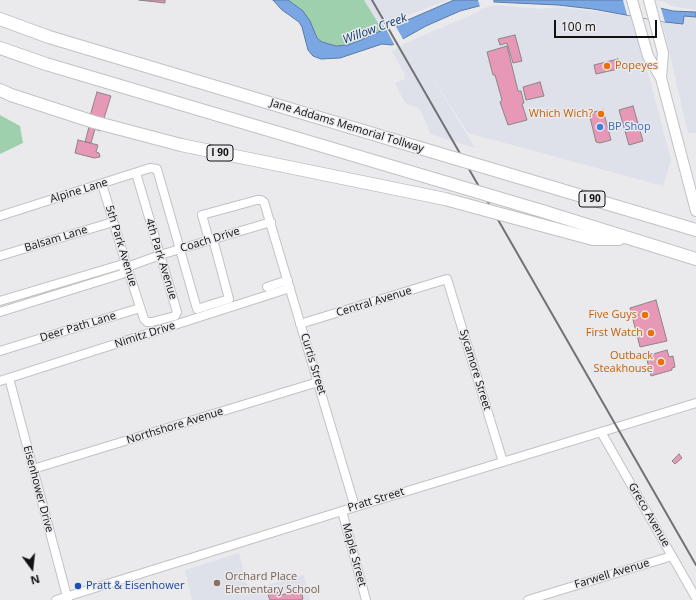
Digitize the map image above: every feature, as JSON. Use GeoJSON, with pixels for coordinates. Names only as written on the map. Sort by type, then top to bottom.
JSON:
{"type":"FeatureCollection","features":[{"type":"Feature","properties":{"kind":"highway","name":"Jane Addams Memorial Tollway"},"geometry":{"type":"LineString","coordinates":[[0,19],[49,37],[696,230]]}},
{"type":"Feature","properties":{"kind":"highway","name":"I 90"},"geometry":{"type":"LineString","coordinates":[[0,48],[53,66],[542,211],[696,259]]}},
{"type":"Feature","properties":{"kind":"highway","name":"I 90"},"geometry":{"type":"LineString","coordinates":[[0,90],[94,122],[181,145],[445,200],[594,239],[629,239]]}},
{"type":"Feature","properties":{"kind":"main road"},"geometry":{"type":"LineString","coordinates":[[632,0],[648,56],[661,78],[696,211]]}},
{"type":"Feature","properties":{"kind":"main road"},"geometry":{"type":"LineString","coordinates":[[649,0],[663,53],[661,78]]}},
{"type":"Feature","properties":{"kind":"street","name":"Alpine Lane"},"geometry":{"type":"LineString","coordinates":[[0,216],[150,168],[157,169],[180,249]]}},
{"type":"Feature","properties":{"kind":"street","name":"4th Park Avenue"},"geometry":{"type":"LineString","coordinates":[[136,173],[177,314],[175,316],[147,322],[144,319],[140,308]]}},
{"type":"Feature","properties":{"kind":"street","name":"5th Park Avenue"},"geometry":{"type":"LineString","coordinates":[[102,184],[140,308]]}},
{"type":"Feature","properties":{"kind":"street","name":"Curtis Street"},"geometry":{"type":"LineString","coordinates":[[211,240],[202,215],[260,200],[264,202],[355,506]]}},
{"type":"Feature","properties":{"kind":"street","name":"Balsam Lane"},"geometry":{"type":"LineString","coordinates":[[0,256],[113,222]]}},
{"type":"Feature","properties":{"kind":"street","name":"Coach Drive"},"geometry":{"type":"LineString","coordinates":[[0,312],[122,274],[127,267],[160,255],[271,222]]}},
{"type":"Feature","properties":{"kind":"street"},"geometry":{"type":"LineString","coordinates":[[180,249],[197,309],[229,299],[211,240]]}},
{"type":"Feature","properties":{"kind":"street","name":"Coach Drive"},"geometry":{"type":"LineString","coordinates":[[0,301],[120,265],[127,267]]}},
{"type":"Feature","properties":{"kind":"street","name":"Central Avenue"},"geometry":{"type":"LineString","coordinates":[[300,324],[447,279]]}},
{"type":"Feature","properties":{"kind":"street","name":"Sycamore Street"},"geometry":{"type":"LineString","coordinates":[[447,279],[503,462]]}},
{"type":"Feature","properties":{"kind":"street"},"geometry":{"type":"LineString","coordinates":[[267,287],[289,284]]}},
{"type":"Feature","properties":{"kind":"street","name":"Nimitz Drive"},"geometry":{"type":"LineString","coordinates":[[0,381],[289,284]]}},
{"type":"Feature","properties":{"kind":"street","name":"Deer Path Lane"},"geometry":{"type":"LineString","coordinates":[[0,351],[140,308]]}},
{"type":"Feature","properties":{"kind":"street","name":"Eisenhower Drive"},"geometry":{"type":"LineString","coordinates":[[9,378],[67,598]]}},
{"type":"Feature","properties":{"kind":"street","name":"Northshore Avenue"},"geometry":{"type":"LineString","coordinates":[[33,469],[318,382]]}},
{"type":"Feature","properties":{"kind":"street","name":"Pratt Street"},"geometry":{"type":"LineString","coordinates":[[56,600],[67,598],[342,510],[696,403]]}},
{"type":"Feature","properties":{"kind":"street","name":"Greco Avenue"},"geometry":{"type":"LineString","coordinates":[[601,432],[696,598]]}},
{"type":"Feature","properties":{"kind":"street","name":"Maple Street"},"geometry":{"type":"LineString","coordinates":[[342,510],[366,600]]}},
{"type":"Feature","properties":{"kind":"street","name":"Farwell Avenue"},"geometry":{"type":"LineString","coordinates":[[528,600],[672,556]]}},
{"type":"Feature","properties":{"kind":"shaded area"},"geometry":{"type":"Polygon","coordinates":[[[364,0],[448,0],[398,19],[399,22],[395,24],[392,19],[380,27],[364,0]]]}},
{"type":"Feature","properties":{"kind":"shaded area"},"geometry":{"type":"Polygon","coordinates":[[[656,0],[696,0],[696,10],[672,6],[656,0]]]}},
{"type":"Feature","properties":{"kind":"shaded area"},"geometry":{"type":"Polygon","coordinates":[[[494,5],[541,9],[557,7],[633,16],[671,160],[663,186],[468,133],[424,64],[475,148],[430,134],[419,108],[405,103],[395,83],[405,79],[404,73],[392,51],[410,41],[478,12],[481,9],[494,5]]]}},
{"type":"Feature","properties":{"kind":"shaded area"},"geometry":{"type":"Polygon","coordinates":[[[684,16],[696,17],[696,133],[688,133],[662,21],[683,23],[684,16]]]}},
{"type":"Feature","properties":{"kind":"shaded area","name":"Orchard Place Elementary School"},"geometry":{"type":"Polygon","coordinates":[[[239,553],[249,590],[304,575],[310,600],[192,600],[185,570],[239,553]]]}},
{"type":"Feature","properties":{"kind":"green space"},"geometry":{"type":"Polygon","coordinates":[[[288,0],[364,0],[380,26],[383,25],[386,29],[348,45],[336,46],[322,42],[317,38],[314,31],[288,0]]]}},
{"type":"Feature","properties":{"kind":"green space"},"geometry":{"type":"Polygon","coordinates":[[[0,115],[20,126],[23,143],[0,154],[0,115]]]}},
{"type":"Feature","properties":{"kind":"water"},"geometry":{"type":"Polygon","coordinates":[[[273,0],[288,0],[303,11],[310,21],[317,38],[322,42],[336,46],[348,45],[361,40],[454,0],[625,0],[673,11],[696,12],[696,17],[684,16],[683,24],[593,9],[558,5],[494,2],[460,11],[426,26],[392,45],[382,44],[340,58],[321,59],[313,56],[308,50],[302,27],[299,22],[282,10],[273,0]]]}},
{"type":"Feature","properties":{"kind":"pier"},"geometry":{"type":"Polygon","coordinates":[[[478,0],[493,0],[494,4],[480,7],[478,0]]]}},
{"type":"Feature","properties":{"kind":"pier"},"geometry":{"type":"Polygon","coordinates":[[[623,0],[635,0],[660,5],[665,22],[627,15],[623,0]]]}},
{"type":"Feature","properties":{"kind":"pier"},"geometry":{"type":"Polygon","coordinates":[[[394,23],[404,41],[395,46],[385,27],[394,23]]]}},
{"type":"Feature","properties":{"kind":"building"},"geometry":{"type":"Polygon","coordinates":[[[139,0],[165,0],[165,3],[139,0]]]}},
{"type":"Feature","properties":{"kind":"building"},"geometry":{"type":"Polygon","coordinates":[[[515,35],[522,61],[513,63],[507,43],[500,45],[498,39],[515,35]]]}},
{"type":"Feature","properties":{"kind":"building"},"geometry":{"type":"Polygon","coordinates":[[[507,46],[518,91],[521,91],[524,103],[522,104],[527,120],[508,125],[500,102],[502,100],[495,75],[493,75],[487,52],[507,46]]]}},
{"type":"Feature","properties":{"kind":"building","name":"Popeyes"},"geometry":{"type":"Polygon","coordinates":[[[618,59],[620,67],[618,69],[596,74],[594,65],[618,59]]]}},
{"type":"Feature","properties":{"kind":"building"},"geometry":{"type":"Polygon","coordinates":[[[540,82],[544,96],[526,100],[523,87],[540,82]]]}},
{"type":"Feature","properties":{"kind":"building"},"geometry":{"type":"Polygon","coordinates":[[[97,92],[111,96],[100,131],[95,129],[91,143],[85,142],[89,127],[87,126],[97,92]]]}},
{"type":"Feature","properties":{"kind":"building"},"geometry":{"type":"Polygon","coordinates":[[[633,106],[643,141],[629,145],[619,110],[633,106]]]}},
{"type":"Feature","properties":{"kind":"building","name":"BP Shop"},"geometry":{"type":"Polygon","coordinates":[[[603,110],[611,140],[600,143],[596,142],[589,113],[603,110]]]}},
{"type":"Feature","properties":{"kind":"building"},"geometry":{"type":"Polygon","coordinates":[[[78,140],[98,145],[96,152],[99,153],[100,157],[94,158],[75,153],[78,140]]]}},
{"type":"Feature","properties":{"kind":"building"},"geometry":{"type":"Polygon","coordinates":[[[656,300],[667,341],[640,347],[630,308],[656,300]]]}},
{"type":"Feature","properties":{"kind":"building","name":"Outback Steakhouse"},"geometry":{"type":"Polygon","coordinates":[[[667,350],[669,357],[673,356],[675,367],[672,368],[672,370],[651,376],[646,356],[667,350]]]}},
{"type":"Feature","properties":{"kind":"building"},"geometry":{"type":"Polygon","coordinates":[[[679,454],[682,458],[675,464],[672,461],[679,454]]]}},
{"type":"Feature","properties":{"kind":"building"},"geometry":{"type":"Polygon","coordinates":[[[301,590],[303,599],[300,600],[270,600],[268,595],[280,592],[281,595],[301,590]]]}},
{"type":"Feature","properties":{"kind":"railway"},"geometry":{"type":"LineString","coordinates":[[372,0],[696,565]]}},
{"type":"Feature","properties":{"kind":"place","name":"Popeyes"},"geometry":{"type":"Point","coordinates":[607,66]}},
{"type":"Feature","properties":{"kind":"place","name":"Which Wich?"},"geometry":{"type":"Point","coordinates":[601,114]}},
{"type":"Feature","properties":{"kind":"place","name":"BP Shop"},"geometry":{"type":"Point","coordinates":[600,127]}},
{"type":"Feature","properties":{"kind":"place","name":"Five Guys"},"geometry":{"type":"Point","coordinates":[645,315]}},
{"type":"Feature","properties":{"kind":"place","name":"First Watch"},"geometry":{"type":"Point","coordinates":[651,333]}},
{"type":"Feature","properties":{"kind":"place","name":"Outback Steakhouse"},"geometry":{"type":"Point","coordinates":[661,362]}},
{"type":"Feature","properties":{"kind":"place","name":"Orchard Place Elementary School"},"geometry":{"type":"Point","coordinates":[217,583]}},
{"type":"Feature","properties":{"kind":"place","name":"Pratt & Eisenhower"},"geometry":{"type":"Point","coordinates":[78,586]}},
{"type":"Feature","properties":{"kind":"water label","name":"Willow Creek"},"geometry":{"type":"Point","coordinates":[375,29]}}]}
